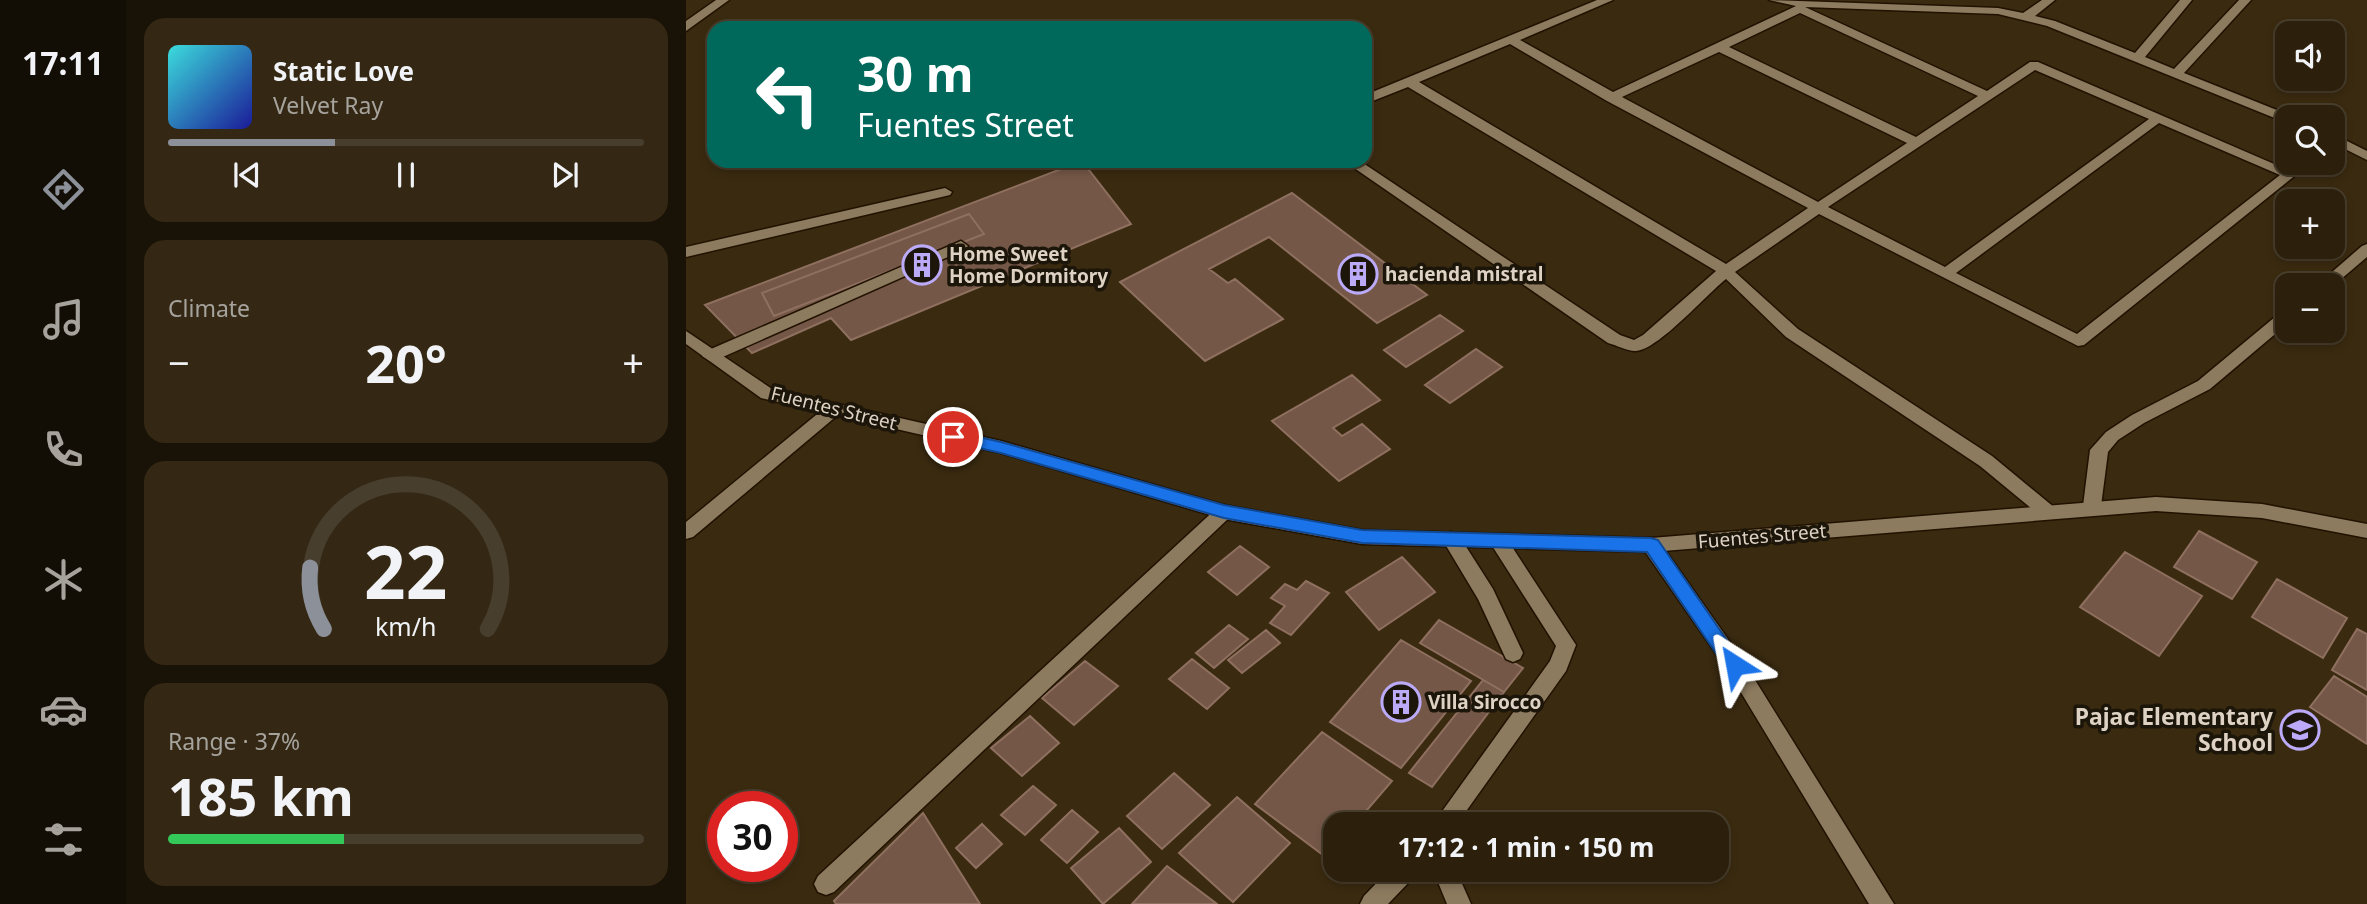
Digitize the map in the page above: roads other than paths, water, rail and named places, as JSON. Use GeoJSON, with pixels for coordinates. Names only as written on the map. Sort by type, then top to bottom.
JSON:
{"type":"FeatureCollection","features":[{"type":"Feature","properties":{"kind":"street"},"geometry":{"type":"LineString","coordinates":[[686,27],[723,0]]}},
{"type":"Feature","properties":{"kind":"street"},"geometry":{"type":"LineString","coordinates":[[1372,97],[1607,0]]}},
{"type":"Feature","properties":{"kind":"street"},"geometry":{"type":"LineString","coordinates":[[1775,0],[1796,4],[1998,11],[2027,16],[2051,23],[2275,114]]}},
{"type":"Feature","properties":{"kind":"street"},"geometry":{"type":"LineString","coordinates":[[2027,16],[2049,0]]}},
{"type":"Feature","properties":{"kind":"street"},"geometry":{"type":"LineString","coordinates":[[2137,58],[2186,0]]}},
{"type":"Feature","properties":{"kind":"street"},"geometry":{"type":"LineString","coordinates":[[2176,74],[2245,0]]}},
{"type":"Feature","properties":{"kind":"street"},"geometry":{"type":"LineString","coordinates":[[1611,98],[1800,9],[1988,96]]}},
{"type":"Feature","properties":{"kind":"street"},"geometry":{"type":"LineString","coordinates":[[1360,168],[1614,339],[1635,346],[1654,337],[1726,271],[1819,208],[2034,65],[2290,174],[2078,341],[1819,208],[1611,98],[1513,41]]}},
{"type":"Feature","properties":{"kind":"street"},"geometry":{"type":"LineString","coordinates":[[1719,47],[1917,143]]}},
{"type":"Feature","properties":{"kind":"street"},"geometry":{"type":"LineString","coordinates":[[1409,82],[1726,271],[1792,333],[1986,461],[2049,513]]}},
{"type":"Feature","properties":{"kind":"street"},"geometry":{"type":"LineString","coordinates":[[1946,273],[2158,118]]}},
{"type":"Feature","properties":{"kind":"street"},"geometry":{"type":"LineString","coordinates":[[2345,144],[2367,156]]}},
{"type":"Feature","properties":{"kind":"street"},"geometry":{"type":"LineString","coordinates":[[686,252],[945,192]]}},
{"type":"Feature","properties":{"kind":"street"},"geometry":{"type":"LineString","coordinates":[[710,356],[961,246]]}},
{"type":"Feature","properties":{"kind":"street"},"geometry":{"type":"LineString","coordinates":[[2338,273],[2367,249]]}},
{"type":"Feature","properties":{"kind":"street"},"geometry":{"type":"LineString","coordinates":[[2092,506],[2099,450],[2112,436],[2138,419],[2204,385],[2275,326]]}},
{"type":"Feature","properties":{"kind":"street","name":"Fuentes Street"},"geometry":{"type":"LineString","coordinates":[[686,336],[710,356],[767,394],[1001,447],[1224,512],[1362,537],[1651,545],[2049,513],[2092,506],[2165,505],[2260,511],[2367,531]]}},
{"type":"Feature","properties":{"kind":"street"},"geometry":{"type":"LineString","coordinates":[[686,532],[833,410]]}},
{"type":"Feature","properties":{"kind":"street"},"geometry":{"type":"LineString","coordinates":[[826,884],[1224,512]]}},
{"type":"Feature","properties":{"kind":"street"},"geometry":{"type":"LineString","coordinates":[[1451,539],[1486,594],[1513,653]]}},
{"type":"Feature","properties":{"kind":"street"},"geometry":{"type":"LineString","coordinates":[[1453,812],[1559,665],[1566,645],[1498,541]]}},
{"type":"Feature","properties":{"kind":"street"},"geometry":{"type":"LineString","coordinates":[[1651,545],[1735,665],[1882,904]]}},
{"type":"Feature","properties":{"kind":"street"},"geometry":{"type":"LineString","coordinates":[[1372,904],[1393,882]]}},
{"type":"Feature","properties":{"kind":"street"},"geometry":{"type":"LineString","coordinates":[[1449,882],[1459,904]]}},
{"type":"Feature","properties":{"kind":"place","name":"Home Sweet Home Dormitory"},"geometry":{"type":"Point","coordinates":[922,265]}},
{"type":"Feature","properties":{"kind":"place","name":"hacienda mistral"},"geometry":{"type":"Point","coordinates":[1358,274]}},
{"type":"Feature","properties":{"kind":"place","name":"Villa Sirocco"},"geometry":{"type":"Point","coordinates":[1401,702]}},
{"type":"Feature","properties":{"kind":"place","name":"Pajac Elementary School"},"geometry":{"type":"Point","coordinates":[2300,730]}}]}
